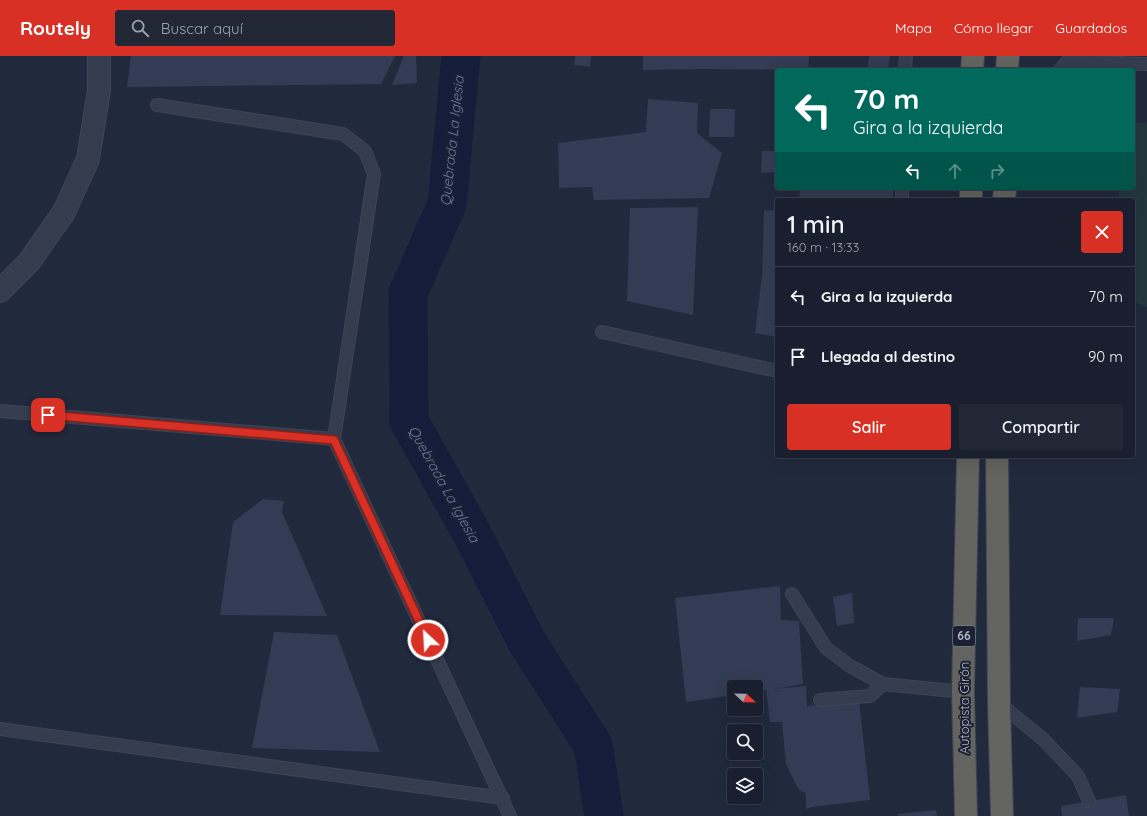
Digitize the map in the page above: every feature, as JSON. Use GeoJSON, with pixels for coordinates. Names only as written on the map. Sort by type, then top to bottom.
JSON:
{"type":"FeatureCollection","features":[{"type":"Feature","properties":{"kind":"highway"},"geometry":{"type":"LineString","coordinates":[[972,68],[973,56]]}},
{"type":"Feature","properties":{"kind":"highway"},"geometry":{"type":"LineString","coordinates":[[1007,68],[1008,56]]}},
{"type":"Feature","properties":{"kind":"highway","name":"Autopista Girón"},"geometry":{"type":"LineString","coordinates":[[966,816],[963,692],[968,458]]}},
{"type":"Feature","properties":{"kind":"highway"},"geometry":{"type":"LineString","coordinates":[[997,458],[999,703],[1002,816]]}},
{"type":"Feature","properties":{"kind":"street"},"geometry":{"type":"LineString","coordinates":[[0,291],[29,262],[64,212],[88,159],[99,90],[99,56]]}},
{"type":"Feature","properties":{"kind":"lane"},"geometry":{"type":"LineString","coordinates":[[905,68],[906,56]]}},
{"type":"Feature","properties":{"kind":"lane"},"geometry":{"type":"LineString","coordinates":[[1066,62],[1147,64]]}},
{"type":"Feature","properties":{"kind":"lane"},"geometry":{"type":"LineString","coordinates":[[157,105],[343,134],[365,151],[374,174],[334,440],[503,798],[510,816]]}},
{"type":"Feature","properties":{"kind":"lane"},"geometry":{"type":"LineString","coordinates":[[602,332],[775,371]]}},
{"type":"Feature","properties":{"kind":"lane"},"geometry":{"type":"LineString","coordinates":[[0,411],[334,440]]}},
{"type":"Feature","properties":{"kind":"lane"},"geometry":{"type":"LineString","coordinates":[[792,594],[826,648],[850,666],[883,684],[963,692]]}},
{"type":"Feature","properties":{"kind":"lane"},"geometry":{"type":"LineString","coordinates":[[820,700],[870,696],[883,684]]}},
{"type":"Feature","properties":{"kind":"lane"},"geometry":{"type":"LineString","coordinates":[[999,703],[1044,740],[1078,776],[1089,801]]}},
{"type":"Feature","properties":{"kind":"lane"},"geometry":{"type":"LineString","coordinates":[[0,729],[503,798]]}},
{"type":"Feature","properties":{"kind":"shaded area"},"geometry":{"type":"Polygon","coordinates":[[[1135,123],[1147,123],[1147,307],[1135,303],[1135,198],[1119,198],[1119,190],[1135,190],[1135,123]]]}},
{"type":"Feature","properties":{"kind":"building"},"geometry":{"type":"Polygon","coordinates":[[[131,56],[395,56],[381,84],[127,87],[131,56]]]}},
{"type":"Feature","properties":{"kind":"building"},"geometry":{"type":"Polygon","coordinates":[[[404,56],[416,56],[417,83],[392,85],[404,56]]]}},
{"type":"Feature","properties":{"kind":"building"},"geometry":{"type":"Polygon","coordinates":[[[575,56],[591,56],[590,67],[574,65],[575,56]]]}},
{"type":"Feature","properties":{"kind":"building"},"geometry":{"type":"Polygon","coordinates":[[[643,56],[809,56],[808,68],[775,68],[775,70],[643,70],[643,56]]]}},
{"type":"Feature","properties":{"kind":"building"},"geometry":{"type":"Polygon","coordinates":[[[869,56],[890,56],[888,68],[867,68],[869,56]]]}},
{"type":"Feature","properties":{"kind":"building"},"geometry":{"type":"Polygon","coordinates":[[[648,99],[698,103],[697,133],[722,153],[709,198],[594,200],[592,187],[559,188],[558,143],[646,132],[648,99]]]}},
{"type":"Feature","properties":{"kind":"building"},"geometry":{"type":"Polygon","coordinates":[[[710,109],[735,109],[734,137],[709,137],[710,109]]]}},
{"type":"Feature","properties":{"kind":"building"},"geometry":{"type":"Polygon","coordinates":[[[762,151],[775,151],[775,172],[761,173],[762,151]]]}},
{"type":"Feature","properties":{"kind":"building"},"geometry":{"type":"Polygon","coordinates":[[[800,190],[894,190],[892,198],[799,198],[800,190]]]}},
{"type":"Feature","properties":{"kind":"building"},"geometry":{"type":"Polygon","coordinates":[[[698,207],[693,315],[627,301],[630,208],[698,207]]]}},
{"type":"Feature","properties":{"kind":"building"},"geometry":{"type":"Polygon","coordinates":[[[764,210],[775,211],[775,337],[755,333],[762,276],[764,210]]]}},
{"type":"Feature","properties":{"kind":"building"},"geometry":{"type":"Polygon","coordinates":[[[263,499],[284,501],[282,512],[327,616],[220,615],[233,522],[263,499]]]}},
{"type":"Feature","properties":{"kind":"building"},"geometry":{"type":"Polygon","coordinates":[[[780,586],[781,620],[799,621],[803,684],[773,689],[806,686],[807,706],[859,701],[870,800],[806,809],[806,793],[799,790],[786,764],[782,722],[770,722],[766,690],[763,690],[763,680],[727,680],[727,696],[686,702],[675,598],[780,586]]]}},
{"type":"Feature","properties":{"kind":"building"},"geometry":{"type":"Polygon","coordinates":[[[852,593],[854,623],[837,626],[833,597],[852,593]]]}},
{"type":"Feature","properties":{"kind":"building"},"geometry":{"type":"Polygon","coordinates":[[[1078,618],[1114,618],[1111,635],[1077,641],[1078,618]]]}},
{"type":"Feature","properties":{"kind":"building"},"geometry":{"type":"Polygon","coordinates":[[[274,632],[337,635],[380,752],[252,748],[274,632]]]}},
{"type":"Feature","properties":{"kind":"building"},"geometry":{"type":"Polygon","coordinates":[[[1080,687],[1120,689],[1117,712],[1077,718],[1080,687]]]}},
{"type":"Feature","properties":{"kind":"building"},"geometry":{"type":"Polygon","coordinates":[[[1126,795],[1129,816],[1062,816],[1061,806],[1126,795]]]}},
{"type":"Feature","properties":{"kind":"building"},"geometry":{"type":"Polygon","coordinates":[[[936,810],[937,816],[898,816],[898,814],[936,810]]]}},
{"type":"Feature","properties":{"kind":"waterway","name":"Quebrada La Iglesia"},"geometry":{"type":"LineString","coordinates":[[461,56],[447,204],[408,293],[409,421],[470,530],[527,642],[593,745],[604,816]]}},
{"type":"Feature","properties":{"kind":"route"},"geometry":{"type":"LineString","coordinates":[[48,415],[334,440],[428,640]]}}]}
